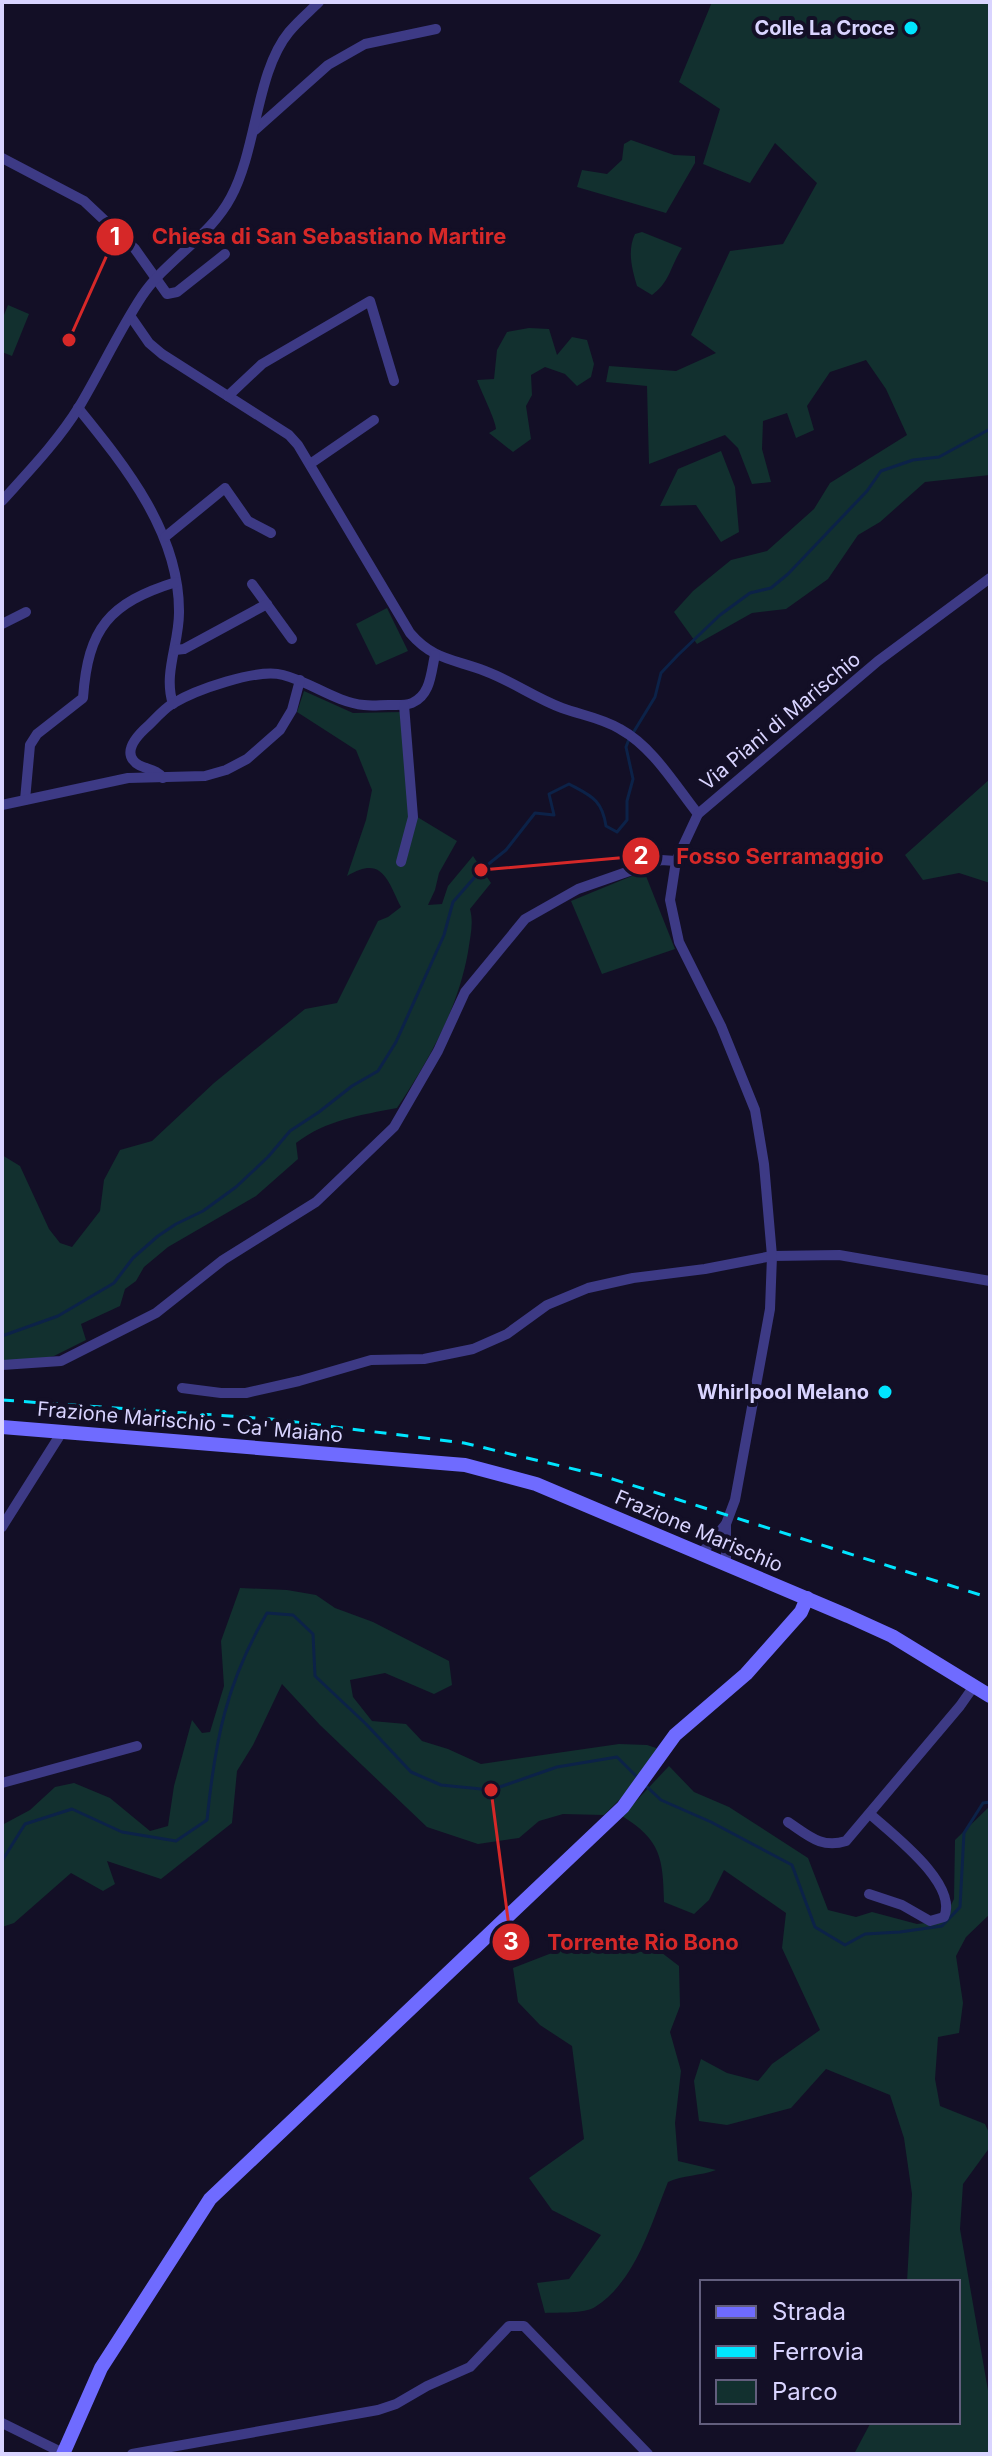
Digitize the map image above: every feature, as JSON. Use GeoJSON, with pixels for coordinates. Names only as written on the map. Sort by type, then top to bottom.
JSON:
{"type":"FeatureCollection","features":[{"type":"Feature","properties":{"kind":"street"},"geometry":{"type":"LineString","coordinates":[[2,501],[55,440],[78,408],[155,279],[221,215],[242,173],[277,51],[288,33],[319,2]]}},
{"type":"Feature","properties":{"kind":"street"},"geometry":{"type":"LineString","coordinates":[[253,132],[328,65],[365,44],[436,29]]}},
{"type":"Feature","properties":{"kind":"street"},"geometry":{"type":"LineString","coordinates":[[2,158],[84,201],[135,249],[167,294],[177,292],[225,254]]}},
{"type":"Feature","properties":{"kind":"street"},"geometry":{"type":"LineString","coordinates":[[228,396],[262,364],[370,301],[394,381]]}},
{"type":"Feature","properties":{"kind":"street"},"geometry":{"type":"LineString","coordinates":[[131,317],[149,343],[162,354],[289,435],[310,464],[410,633],[422,647],[435,655],[483,670],[539,698],[621,729],[656,760],[698,814]]}},
{"type":"Feature","properties":{"kind":"street"},"geometry":{"type":"LineString","coordinates":[[78,408],[141,493],[165,537],[176,582],[179,618],[169,680],[173,704]]}},
{"type":"Feature","properties":{"kind":"street"},"geometry":{"type":"LineString","coordinates":[[310,464],[374,420]]}},
{"type":"Feature","properties":{"kind":"street"},"geometry":{"type":"LineString","coordinates":[[165,537],[225,488],[248,521],[271,533]]}},
{"type":"Feature","properties":{"kind":"street","name":"Via Piani di Marischio"},"geometry":{"type":"LineString","coordinates":[[726,1524],[735,1500],[770,1309],[772,1256],[764,1164],[755,1110],[721,1026],[679,942],[670,900],[676,861],[698,814],[878,661],[990,578]]}},
{"type":"Feature","properties":{"kind":"street"},"geometry":{"type":"LineString","coordinates":[[25,800],[30,745],[37,734],[83,698],[88,654],[94,639],[111,615],[131,599],[176,582]]}},
{"type":"Feature","properties":{"kind":"street"},"geometry":{"type":"LineString","coordinates":[[252,584],[292,639]]}},
{"type":"Feature","properties":{"kind":"street"},"geometry":{"type":"LineString","coordinates":[[175,650],[184,649],[267,604]]}},
{"type":"Feature","properties":{"kind":"street"},"geometry":{"type":"LineString","coordinates":[[2,624],[26,612]]}},
{"type":"Feature","properties":{"kind":"street"},"geometry":{"type":"LineString","coordinates":[[163,778],[159,772],[137,764],[130,753],[132,745],[149,725],[173,704],[214,686],[270,673],[300,680],[344,700],[364,705],[404,705],[415,702],[423,695],[429,685],[435,655]]}},
{"type":"Feature","properties":{"kind":"street"},"geometry":{"type":"LineString","coordinates":[[2,805],[128,778],[205,776],[226,770],[247,759],[280,730],[292,710],[300,680]]}},
{"type":"Feature","properties":{"kind":"street"},"geometry":{"type":"LineString","coordinates":[[401,862],[413,817],[404,705]]}},
{"type":"Feature","properties":{"kind":"street"},"geometry":{"type":"LineString","coordinates":[[2,1365],[61,1361],[156,1313],[223,1260],[316,1202],[394,1127],[438,1051],[465,992],[525,919],[578,889],[661,860],[676,861]]}},
{"type":"Feature","properties":{"kind":"street"},"geometry":{"type":"LineString","coordinates":[[182,1388],[246,1393],[371,1360],[424,1359],[473,1349],[507,1334],[547,1305],[588,1288],[772,1256],[839,1255],[990,1281]]}},
{"type":"Feature","properties":{"kind":"street","name":"Frazione Marischio - Ca' Maiano"},"geometry":{"type":"LineString","coordinates":[[2,1427],[374,1458]]}},
{"type":"Feature","properties":{"kind":"street"},"geometry":{"type":"LineString","coordinates":[[2,1527],[62,1432]]}},
{"type":"Feature","properties":{"kind":"street","name":"Frazione Marischio"},"geometry":{"type":"LineString","coordinates":[[374,1458],[465,1465],[536,1484],[892,1636],[990,1696]]}},
{"type":"Feature","properties":{"kind":"street"},"geometry":{"type":"LineString","coordinates":[[701,1554],[726,1524]]}},
{"type":"Feature","properties":{"kind":"street"},"geometry":{"type":"LineString","coordinates":[[726,1524],[726,1564]]}},
{"type":"Feature","properties":{"kind":"street"},"geometry":{"type":"LineString","coordinates":[[2,2423],[63,2454],[101,2368],[210,2199],[631,1797],[675,1735],[746,1674],[801,1612],[807,1598]]}},
{"type":"Feature","properties":{"kind":"street"},"geometry":{"type":"LineString","coordinates":[[788,1822],[824,1844],[846,1841],[974,1686]]}},
{"type":"Feature","properties":{"kind":"street"},"geometry":{"type":"LineString","coordinates":[[2,1783],[137,1746]]}},
{"type":"Feature","properties":{"kind":"street"},"geometry":{"type":"LineString","coordinates":[[869,1894],[902,1905],[930,1921],[944,1917],[947,1911],[943,1893],[928,1869],[870,1814]]}},
{"type":"Feature","properties":{"kind":"street"},"geometry":{"type":"LineString","coordinates":[[132,2454],[387,2407],[470,2367],[509,2326],[516,2324],[524,2326],[648,2454]]}},
{"type":"Feature","properties":{"kind":"green space"},"geometry":{"type":"Polygon","coordinates":[[[712,2],[990,2],[990,475],[925,482],[880,522],[858,535],[828,579],[786,609],[752,613],[697,644],[674,612],[693,591],[731,560],[767,551],[814,509],[830,483],[907,435],[886,389],[866,360],[830,372],[807,406],[814,430],[796,438],[787,413],[763,421],[762,449],[771,482],[752,484],[738,448],[725,435],[649,464],[647,386],[606,382],[609,366],[676,371],[716,353],[691,335],[730,251],[783,244],[817,183],[775,143],[750,183],[703,164],[720,109],[679,82],[712,2]]]}},
{"type":"Feature","properties":{"kind":"green space"},"geometry":{"type":"Polygon","coordinates":[[[631,140],[674,155],[695,156],[695,163],[666,213],[577,187],[582,170],[607,174],[622,160],[624,144],[631,140]]]}},
{"type":"Feature","properties":{"kind":"green space"},"geometry":{"type":"Polygon","coordinates":[[[642,232],[682,248],[666,279],[652,295],[637,286],[632,267],[633,240],[635,234],[642,232]]]}},
{"type":"Feature","properties":{"kind":"green space"},"geometry":{"type":"Polygon","coordinates":[[[8,305],[29,314],[12,356],[2,352],[2,320],[8,305]]]}},
{"type":"Feature","properties":{"kind":"green space"},"geometry":{"type":"Polygon","coordinates":[[[529,328],[549,329],[557,355],[572,337],[587,340],[594,364],[591,377],[577,386],[565,374],[545,367],[531,375],[532,395],[526,406],[531,439],[513,452],[489,433],[496,429],[477,380],[494,379],[497,350],[507,332],[529,328]]]}},
{"type":"Feature","properties":{"kind":"green space"},"geometry":{"type":"Polygon","coordinates":[[[721,451],[735,487],[739,532],[721,542],[696,505],[660,506],[678,469],[721,451]]]}},
{"type":"Feature","properties":{"kind":"green space"},"geometry":{"type":"Polygon","coordinates":[[[387,608],[408,651],[376,665],[356,624],[387,608]]]}},
{"type":"Feature","properties":{"kind":"green space"},"geometry":{"type":"Polygon","coordinates":[[[304,691],[353,713],[402,712],[414,815],[457,841],[439,873],[428,905],[442,904],[448,886],[473,856],[491,883],[470,909],[472,920],[468,952],[450,1014],[397,1108],[332,1124],[296,1143],[298,1159],[256,1196],[168,1247],[144,1267],[136,1281],[125,1289],[120,1306],[81,1324],[86,1340],[54,1356],[2,1362],[2,1155],[20,1166],[49,1229],[60,1243],[72,1247],[100,1211],[104,1180],[120,1150],[152,1141],[214,1083],[305,1009],[337,1003],[378,921],[401,907],[387,879],[376,869],[359,870],[347,876],[366,820],[372,790],[356,750],[297,712],[304,691]]]}},
{"type":"Feature","properties":{"kind":"green space"},"geometry":{"type":"Polygon","coordinates":[[[990,779],[990,883],[959,873],[923,880],[905,855],[990,779]]]}},
{"type":"Feature","properties":{"kind":"green space"},"geometry":{"type":"Polygon","coordinates":[[[644,871],[675,949],[602,974],[571,901],[644,871]]]}},
{"type":"Feature","properties":{"kind":"green space"},"geometry":{"type":"Polygon","coordinates":[[[240,1588],[316,1595],[335,1608],[373,1622],[449,1661],[452,1685],[434,1694],[385,1673],[350,1680],[353,1697],[372,1721],[406,1724],[422,1741],[481,1764],[619,1744],[647,1745],[659,1749],[604,1815],[563,1814],[539,1821],[519,1838],[478,1844],[427,1827],[320,1725],[282,1684],[237,1771],[232,1823],[161,1879],[107,1861],[115,1884],[103,1891],[71,1873],[14,1923],[2,1927],[2,1825],[30,1810],[55,1787],[74,1783],[110,1798],[150,1831],[168,1826],[174,1786],[192,1720],[202,1733],[210,1732],[224,1686],[221,1641],[240,1588]]]}},
{"type":"Feature","properties":{"kind":"green space"},"geometry":{"type":"Polygon","coordinates":[[[669,1766],[694,1792],[729,1807],[808,1858],[828,1910],[856,1917],[872,1912],[917,1924],[943,1921],[954,1899],[955,1840],[990,1806],[990,1914],[966,1937],[956,1956],[963,2003],[959,2033],[938,2037],[935,2079],[940,2106],[985,2124],[990,2135],[990,2147],[963,2184],[960,2229],[990,2402],[990,2454],[854,2454],[870,2424],[960,2424],[960,2280],[907,2280],[912,2194],[904,2138],[890,2095],[826,2069],[791,2108],[727,2125],[699,2121],[694,2081],[701,2059],[727,2073],[758,2081],[772,2064],[820,2030],[782,1948],[786,1913],[724,1870],[709,1900],[694,1914],[664,1902],[661,1862],[657,1852],[645,1833],[622,1816],[669,1766]]]}},
{"type":"Feature","properties":{"kind":"green space"},"geometry":{"type":"Polygon","coordinates":[[[557,1951],[662,1953],[679,1966],[680,2006],[670,2032],[681,2071],[675,2123],[678,2161],[716,2170],[668,2182],[632,2267],[609,2296],[590,2309],[545,2313],[537,2283],[569,2279],[601,2235],[552,2210],[529,2178],[584,2139],[572,2046],[540,2025],[518,2002],[513,1968],[557,1951]]]}},
{"type":"Feature","properties":{"kind":"waterway"},"geometry":{"type":"LineString","coordinates":[[633,733],[655,697],[661,673],[678,655],[720,615],[750,593],[771,588],[788,574],[867,491],[881,471],[913,460],[939,457],[990,429]]}},
{"type":"Feature","properties":{"kind":"waterway"},"geometry":{"type":"LineString","coordinates":[[2,1336],[58,1316],[114,1283],[133,1258],[158,1236],[203,1211],[236,1187],[290,1131],[378,1071],[396,1042],[444,935],[453,902],[481,870],[506,850],[535,813],[554,815],[549,794],[569,784],[598,804],[606,826],[617,832],[627,820],[627,801],[633,779],[626,747],[629,739]]}},
{"type":"Feature","properties":{"kind":"waterway"},"geometry":{"type":"LineString","coordinates":[[2,1861],[25,1824],[72,1809],[122,1832],[176,1841],[207,1820],[214,1764],[232,1688],[267,1613],[293,1615],[313,1634],[315,1676],[411,1772],[441,1785],[491,1790],[557,1767],[617,1757],[638,1778]]}},
{"type":"Feature","properties":{"kind":"waterway"},"geometry":{"type":"LineString","coordinates":[[646,1786],[661,1800],[711,1822],[792,1865],[815,1927],[845,1945],[865,1934],[942,1926],[960,1907],[964,1833],[983,1803],[990,1802]]}},
{"type":"Feature","properties":{"kind":"railway"},"geometry":{"type":"LineString","coordinates":[[2,1400],[271,1419],[464,1443],[603,1476],[990,1598]]}},
{"type":"Feature","properties":{"kind":"place","name":"Colle La Croce"},"geometry":{"type":"Point","coordinates":[911,28]}},
{"type":"Feature","properties":{"kind":"place","name":"Chiesa di San Sebastiano Martire"},"geometry":{"type":"Point","coordinates":[69,340]}},
{"type":"Feature","properties":{"kind":"place","name":"Fosso Serramaggio"},"geometry":{"type":"Point","coordinates":[481,870]}},
{"type":"Feature","properties":{"kind":"place","name":"Whirlpool Melano"},"geometry":{"type":"Point","coordinates":[885,1392]}},
{"type":"Feature","properties":{"kind":"place","name":"Torrente Rio Bono"},"geometry":{"type":"Point","coordinates":[491,1790]}}]}
